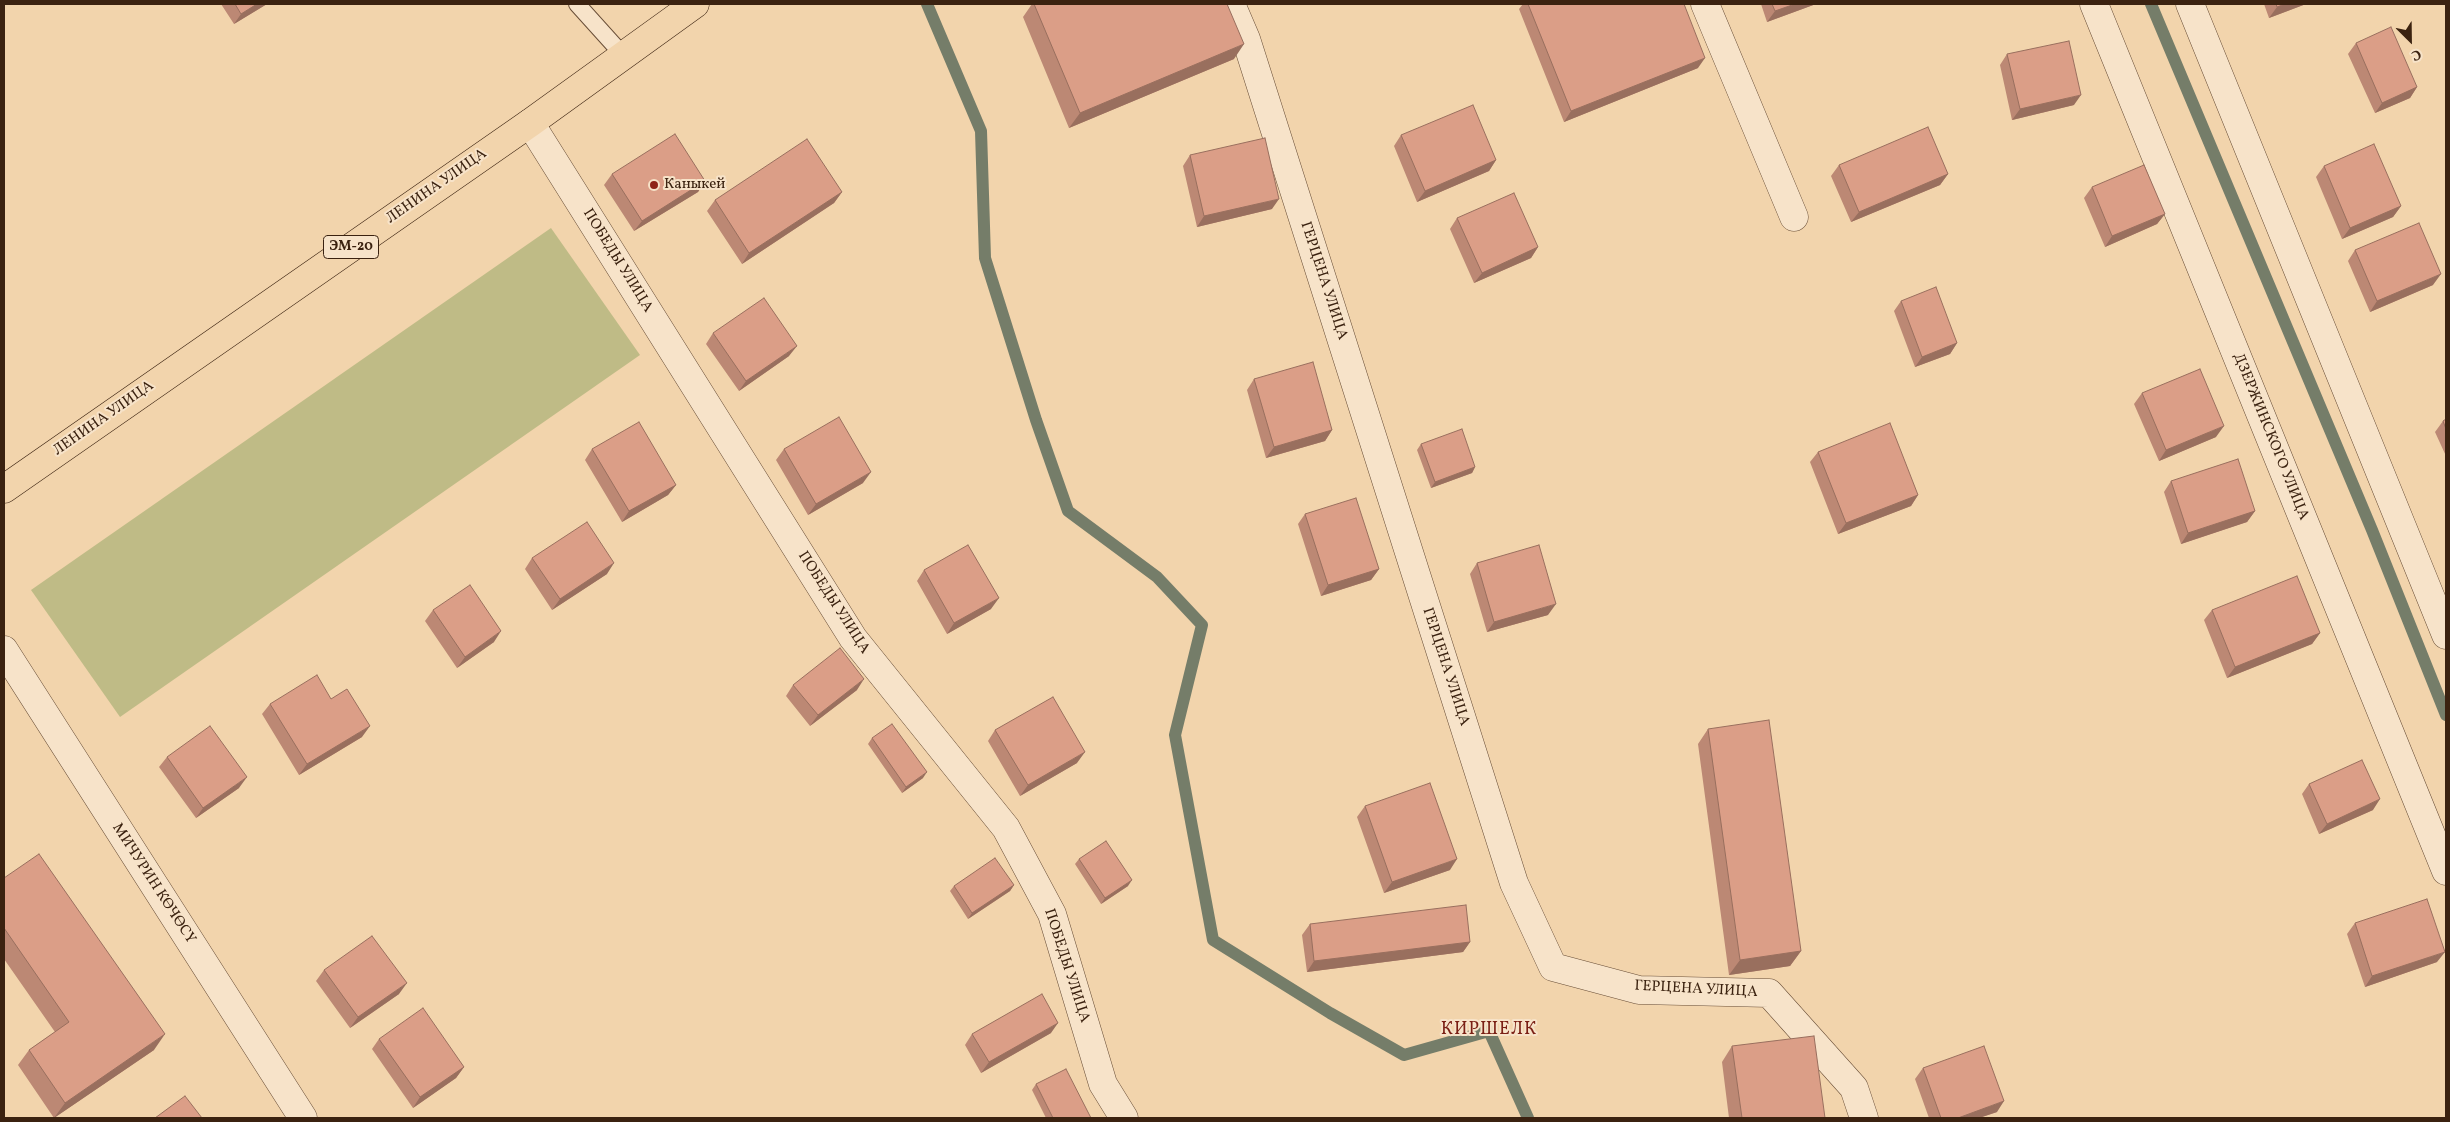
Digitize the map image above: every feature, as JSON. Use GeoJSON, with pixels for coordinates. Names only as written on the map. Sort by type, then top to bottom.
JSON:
{"type":"FeatureCollection","features":[{"type":"Feature","properties":{"kind":"main road","name":"ЛЕНИНА УЛИЦА"},"geometry":{"type":"LineString","coordinates":[[4,489],[696,4]]}},
{"type":"Feature","properties":{"kind":"street","name":"ГЕРЦЕНА УЛИЦА"},"geometry":{"type":"LineString","coordinates":[[1231,4],[1252,58],[1514,883],[1553,967],[1639,990],[1769,993],[1854,1088],[1864,1118]]}},
{"type":"Feature","properties":{"kind":"street"},"geometry":{"type":"LineString","coordinates":[[1705,4],[1794,217]]}},
{"type":"Feature","properties":{"kind":"street","name":"ДЗЕРЖИНСКОГО УЛИЦА"},"geometry":{"type":"LineString","coordinates":[[2094,4],[2446,870]]}},
{"type":"Feature","properties":{"kind":"street"},"geometry":{"type":"LineString","coordinates":[[2190,4],[2446,634]]}},
{"type":"Feature","properties":{"kind":"street","name":"ПОБЕДЫ УЛИЦА"},"geometry":{"type":"LineString","coordinates":[[530,122],[853,638],[1006,828],[1052,914],[1103,1084],[1124,1118]]}},
{"type":"Feature","properties":{"kind":"street","name":"МИЧУРИН КӨЧӨСҮ"},"geometry":{"type":"LineString","coordinates":[[4,650],[303,1118]]}},
{"type":"Feature","properties":{"kind":"lane"},"geometry":{"type":"LineString","coordinates":[[577,4],[623,55]]}},
{"type":"Feature","properties":{"kind":"shaded area"},"geometry":{"type":"Polygon","coordinates":[[[551,228],[640,355],[120,717],[31,590],[551,228]]]}},
{"type":"Feature","properties":{"kind":"building"},"geometry":{"type":"Polygon","coordinates":[[[235,4],[257,4],[241,14],[235,4]]]}},
{"type":"Feature","properties":{"kind":"building"},"geometry":{"type":"Polygon","coordinates":[[[1034,4],[1227,4],[1244,44],[1080,113],[1034,4]]]}},
{"type":"Feature","properties":{"kind":"building"},"geometry":{"type":"Polygon","coordinates":[[[1528,4],[1684,4],[1705,58],[1571,111],[1528,4]]]}},
{"type":"Feature","properties":{"kind":"building"},"geometry":{"type":"Polygon","coordinates":[[[1772,4],[1795,4],[1775,11],[1772,4]]]}},
{"type":"Feature","properties":{"kind":"building"},"geometry":{"type":"Polygon","coordinates":[[[2391,27],[2417,87],[2382,103],[2356,43],[2391,27]]]}},
{"type":"Feature","properties":{"kind":"building"},"geometry":{"type":"Polygon","coordinates":[[[2069,41],[2081,95],[2020,109],[2007,54],[2069,41]]]}},
{"type":"Feature","properties":{"kind":"building"},"geometry":{"type":"Polygon","coordinates":[[[1473,105],[1496,160],[1425,191],[1401,135],[1473,105]]]}},
{"type":"Feature","properties":{"kind":"building"},"geometry":{"type":"Polygon","coordinates":[[[1928,127],[1948,174],[1859,212],[1839,165],[1928,127]]]}},
{"type":"Feature","properties":{"kind":"building"},"geometry":{"type":"Polygon","coordinates":[[[675,134],[705,181],[642,221],[612,174],[675,134]]]}},
{"type":"Feature","properties":{"kind":"building"},"geometry":{"type":"Polygon","coordinates":[[[1265,138],[1279,199],[1204,216],[1190,155],[1265,138]]]}},
{"type":"Feature","properties":{"kind":"building"},"geometry":{"type":"Polygon","coordinates":[[[807,139],[842,192],[749,253],[715,200],[807,139]]]}},
{"type":"Feature","properties":{"kind":"building"},"geometry":{"type":"Polygon","coordinates":[[[2374,144],[2401,206],[2350,228],[2324,166],[2374,144]]]}},
{"type":"Feature","properties":{"kind":"building"},"geometry":{"type":"Polygon","coordinates":[[[2144,165],[2165,214],[2112,236],[2092,187],[2144,165]]]}},
{"type":"Feature","properties":{"kind":"building"},"geometry":{"type":"Polygon","coordinates":[[[1514,193],[1538,247],[1482,273],[1457,218],[1514,193]]]}},
{"type":"Feature","properties":{"kind":"building"},"geometry":{"type":"Polygon","coordinates":[[[2419,223],[2441,274],[2377,301],[2355,250],[2419,223]]]}},
{"type":"Feature","properties":{"kind":"building"},"geometry":{"type":"Polygon","coordinates":[[[1936,287],[1957,343],[1922,357],[1901,301],[1936,287]]]}},
{"type":"Feature","properties":{"kind":"building"},"geometry":{"type":"Polygon","coordinates":[[[764,298],[797,346],[746,381],[713,333],[764,298]]]}},
{"type":"Feature","properties":{"kind":"building"},"geometry":{"type":"Polygon","coordinates":[[[1313,362],[1332,430],[1274,447],[1254,379],[1313,362]]]}},
{"type":"Feature","properties":{"kind":"building"},"geometry":{"type":"Polygon","coordinates":[[[2200,369],[2224,426],[2166,450],[2142,393],[2200,369]]]}},
{"type":"Feature","properties":{"kind":"building"},"geometry":{"type":"Polygon","coordinates":[[[839,417],[871,472],[816,504],[784,449],[839,417]]]}},
{"type":"Feature","properties":{"kind":"building"},"geometry":{"type":"Polygon","coordinates":[[[639,422],[676,485],[629,511],[592,449],[639,422]]]}},
{"type":"Feature","properties":{"kind":"building"},"geometry":{"type":"Polygon","coordinates":[[[1890,423],[1918,495],[1846,523],[1818,452],[1890,423]]]}},
{"type":"Feature","properties":{"kind":"building"},"geometry":{"type":"Polygon","coordinates":[[[1462,429],[1475,467],[1435,482],[1421,444],[1462,429]]]}},
{"type":"Feature","properties":{"kind":"building"},"geometry":{"type":"Polygon","coordinates":[[[2238,459],[2255,511],[2188,533],[2171,481],[2238,459]]]}},
{"type":"Feature","properties":{"kind":"building"},"geometry":{"type":"Polygon","coordinates":[[[1356,498],[1379,569],[1328,585],[1305,514],[1356,498]]]}},
{"type":"Feature","properties":{"kind":"building"},"geometry":{"type":"Polygon","coordinates":[[[587,522],[614,563],[560,599],[532,558],[587,522]]]}},
{"type":"Feature","properties":{"kind":"building"},"geometry":{"type":"Polygon","coordinates":[[[968,545],[999,598],[954,623],[924,570],[968,545]]]}},
{"type":"Feature","properties":{"kind":"building"},"geometry":{"type":"Polygon","coordinates":[[[1539,545],[1556,604],[1494,622],[1477,563],[1539,545]]]}},
{"type":"Feature","properties":{"kind":"building"},"geometry":{"type":"Polygon","coordinates":[[[2297,576],[2320,633],[2235,667],[2212,610],[2297,576]]]}},
{"type":"Feature","properties":{"kind":"building"},"geometry":{"type":"Polygon","coordinates":[[[470,585],[501,631],[465,657],[433,610],[470,585]]]}},
{"type":"Feature","properties":{"kind":"building"},"geometry":{"type":"Polygon","coordinates":[[[840,648],[864,679],[818,715],[793,685],[840,648]]]}},
{"type":"Feature","properties":{"kind":"building"},"geometry":{"type":"Polygon","coordinates":[[[317,675],[331,699],[347,689],[370,726],[307,764],[270,704],[317,675]]]}},
{"type":"Feature","properties":{"kind":"building"},"geometry":{"type":"Polygon","coordinates":[[[1053,697],[1085,752],[1028,785],[995,730],[1053,697]]]}},
{"type":"Feature","properties":{"kind":"building"},"geometry":{"type":"Polygon","coordinates":[[[1769,720],[1801,951],[1740,960],[1708,729],[1769,720]]]}},
{"type":"Feature","properties":{"kind":"building"},"geometry":{"type":"Polygon","coordinates":[[[892,724],[927,772],[906,787],[872,738],[892,724]]]}},
{"type":"Feature","properties":{"kind":"building"},"geometry":{"type":"Polygon","coordinates":[[[210,726],[247,777],[203,808],[167,757],[210,726]]]}},
{"type":"Feature","properties":{"kind":"building"},"geometry":{"type":"Polygon","coordinates":[[[2362,760],[2380,799],[2327,824],[2309,784],[2362,760]]]}},
{"type":"Feature","properties":{"kind":"building"},"geometry":{"type":"Polygon","coordinates":[[[1430,783],[1457,859],[1392,882],[1365,806],[1430,783]]]}},
{"type":"Feature","properties":{"kind":"building"},"geometry":{"type":"Polygon","coordinates":[[[1106,841],[1132,880],[1105,898],[1079,859],[1106,841]]]}},
{"type":"Feature","properties":{"kind":"building"},"geometry":{"type":"Polygon","coordinates":[[[39,854],[165,1034],[65,1103],[29,1050],[69,1022],[4,928],[4,878],[39,854]]]}},
{"type":"Feature","properties":{"kind":"building"},"geometry":{"type":"Polygon","coordinates":[[[995,858],[1014,885],[972,913],[954,886],[995,858]]]}},
{"type":"Feature","properties":{"kind":"building"},"geometry":{"type":"Polygon","coordinates":[[[2427,899],[2445,952],[2372,976],[2355,923],[2427,899]]]}},
{"type":"Feature","properties":{"kind":"building"},"geometry":{"type":"Polygon","coordinates":[[[1466,905],[1470,942],[1314,961],[1310,924],[1466,905]]]}},
{"type":"Feature","properties":{"kind":"building"},"geometry":{"type":"Polygon","coordinates":[[[372,936],[407,983],[358,1017],[324,970],[372,936]]]}},
{"type":"Feature","properties":{"kind":"building"},"geometry":{"type":"Polygon","coordinates":[[[1042,994],[1058,1023],[989,1062],[972,1034],[1042,994]]]}},
{"type":"Feature","properties":{"kind":"building"},"geometry":{"type":"Polygon","coordinates":[[[423,1008],[464,1067],[420,1097],[379,1039],[423,1008]]]}},
{"type":"Feature","properties":{"kind":"building"},"geometry":{"type":"Polygon","coordinates":[[[1814,1036],[1825,1118],[1742,1118],[1732,1046],[1814,1036]]]}},
{"type":"Feature","properties":{"kind":"building"},"geometry":{"type":"Polygon","coordinates":[[[1984,1046],[2004,1101],[1958,1118],[1941,1118],[1923,1068],[1984,1046]]]}},
{"type":"Feature","properties":{"kind":"building"},"geometry":{"type":"Polygon","coordinates":[[[1066,1069],[1091,1118],[1053,1118],[1036,1084],[1066,1069]]]}},
{"type":"Feature","properties":{"kind":"building"},"geometry":{"type":"Polygon","coordinates":[[[185,1096],[202,1118],[155,1118],[185,1096]]]}},
{"type":"Feature","properties":{"kind":"waterway"},"geometry":{"type":"LineString","coordinates":[[927,4],[981,131],[985,258],[1036,420],[1068,511],[1157,577],[1202,625],[1175,735],[1213,940],[1330,1013],[1404,1055],[1489,1031],[1528,1118]]}},
{"type":"Feature","properties":{"kind":"waterway"},"geometry":{"type":"LineString","coordinates":[[2151,4],[2372,530],[2446,715]]}},
{"type":"Feature","properties":{"kind":"place","name":"Каныкей"},"geometry":{"type":"Point","coordinates":[654,185]}},
{"type":"Feature","properties":{"kind":"district","name":"КИРШЕЛК"},"geometry":{"type":"Point","coordinates":[1489,1031]}}]}
